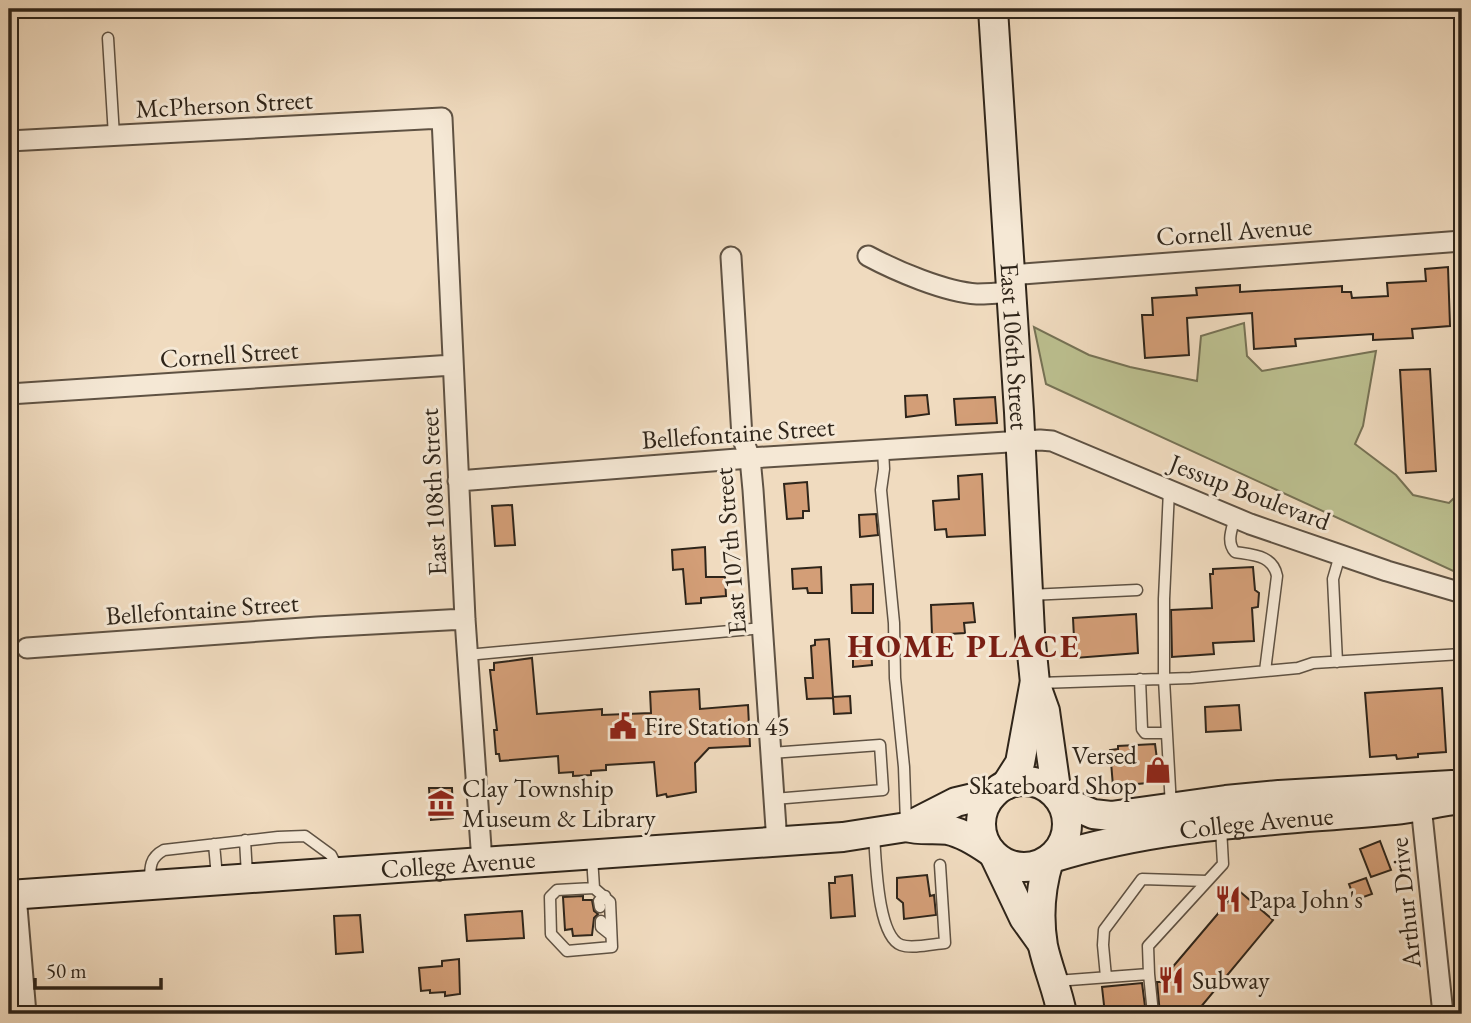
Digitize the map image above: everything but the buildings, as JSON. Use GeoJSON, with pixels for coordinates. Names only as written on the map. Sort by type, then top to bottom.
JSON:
{"type":"FeatureCollection","features":[{"type":"Feature","properties":{"kind":"main road","name":"East 106th Street"},"geometry":{"type":"LineString","coordinates":[[993,9],[1035,683],[1045,711],[1059,798]]}},
{"type":"Feature","properties":{"kind":"main road","name":"East 106th Street"},"geometry":{"type":"LineString","coordinates":[[1000,789],[1020,763],[1023,754],[1035,683]]}},
{"type":"Feature","properties":{"kind":"main road"},"geometry":{"type":"LineString","coordinates":[[1043,945],[1024,918],[983,840],[981,821],[983,809],[1000,789],[1030,781],[1045,786],[1059,798],[1066,813],[1067,831],[1061,847],[1051,859],[1040,895],[1043,945],[1062,1014]]}},
{"type":"Feature","properties":{"kind":"main road","name":"College Avenue"},"geometry":{"type":"LineString","coordinates":[[1051,859],[1108,843],[1221,824],[1394,810],[1420,796],[1462,784]]}},
{"type":"Feature","properties":{"kind":"main road","name":"College Avenue"},"geometry":{"type":"LineString","coordinates":[[12,895],[777,842],[874,832],[906,827],[956,802],[1000,789]]}},
{"type":"Feature","properties":{"kind":"main road","name":"College Avenue"},"geometry":{"type":"LineString","coordinates":[[1059,798],[1101,816],[1279,795],[1462,799]]}},
{"type":"Feature","properties":{"kind":"main road","name":"College Avenue"},"geometry":{"type":"LineString","coordinates":[[906,827],[928,831],[947,830],[975,841],[992,854]]}},
{"type":"Feature","properties":{"kind":"main road"},"geometry":{"type":"LineString","coordinates":[[992,854],[1007,864],[1021,868],[1036,866],[1051,859]]}},
{"type":"Feature","properties":{"kind":"street","name":"McPherson Street"},"geometry":{"type":"LineString","coordinates":[[9,141],[442,118]]}},
{"type":"Feature","properties":{"kind":"street","name":"East 108th Street"},"geometry":{"type":"LineString","coordinates":[[442,118],[465,619],[482,862]]}},
{"type":"Feature","properties":{"kind":"street","name":"Cornell Avenue"},"geometry":{"type":"LineString","coordinates":[[1010,284],[1462,241]]}},
{"type":"Feature","properties":{"kind":"street"},"geometry":{"type":"LineString","coordinates":[[868,256],[910,276],[977,294],[1010,284]]}},
{"type":"Feature","properties":{"kind":"street","name":"East 107th Street"},"geometry":{"type":"LineString","coordinates":[[730,257],[742,438],[750,458],[777,842]]}},
{"type":"Feature","properties":{"kind":"street","name":"Cornell Street"},"geometry":{"type":"LineString","coordinates":[[9,394],[453,365]]}},
{"type":"Feature","properties":{"kind":"street","name":"Bellefontaine Street"},"geometry":{"type":"LineString","coordinates":[[458,481],[750,458],[1021,441]]}},
{"type":"Feature","properties":{"kind":"street","name":"Jessup Boulevard"},"geometry":{"type":"LineString","coordinates":[[1021,441],[1052,441],[1235,517],[1340,555],[1462,593]]}},
{"type":"Feature","properties":{"kind":"street","name":"Bellefontaine Street"},"geometry":{"type":"LineString","coordinates":[[27,648],[465,619]]}},
{"type":"Feature","properties":{"kind":"street","name":"Arthur Drive"},"geometry":{"type":"LineString","coordinates":[[1420,796],[1443,1014]]}},
{"type":"Feature","properties":{"kind":"street"},"geometry":{"type":"LineString","coordinates":[[12,895],[26,1014]]}},
{"type":"Feature","properties":{"kind":"lane"},"geometry":{"type":"LineString","coordinates":[[108,38],[114,136]]}},
{"type":"Feature","properties":{"kind":"lane"},"geometry":{"type":"LineString","coordinates":[[883,449],[881,490],[894,623],[895,678],[904,767],[906,827]]}},
{"type":"Feature","properties":{"kind":"lane"},"geometry":{"type":"LineString","coordinates":[[1169,489],[1164,599],[1164,679],[1171,807]]}},
{"type":"Feature","properties":{"kind":"lane"},"geometry":{"type":"LineString","coordinates":[[1235,517],[1230,544],[1232,549],[1235,552],[1263,557],[1271,561],[1276,568],[1265,671]]}},
{"type":"Feature","properties":{"kind":"lane"},"geometry":{"type":"LineString","coordinates":[[1337,662],[1333,579],[1340,555]]}},
{"type":"Feature","properties":{"kind":"lane"},"geometry":{"type":"LineString","coordinates":[[1028,595],[1137,590]]}},
{"type":"Feature","properties":{"kind":"lane"},"geometry":{"type":"LineString","coordinates":[[467,655],[763,628]]}},
{"type":"Feature","properties":{"kind":"lane"},"geometry":{"type":"LineString","coordinates":[[1035,683],[1164,679],[1337,662],[1462,654]]}},
{"type":"Feature","properties":{"kind":"lane"},"geometry":{"type":"LineString","coordinates":[[1140,680],[1142,729],[1146,733],[1165,733]]}},
{"type":"Feature","properties":{"kind":"lane"},"geometry":{"type":"LineString","coordinates":[[771,753],[880,745],[883,790],[774,799]]}},
{"type":"Feature","properties":{"kind":"lane"},"geometry":{"type":"LineString","coordinates":[[1153,1014],[1148,946],[1223,864],[1221,824]]}},
{"type":"Feature","properties":{"kind":"lane"},"geometry":{"type":"LineString","coordinates":[[874,832],[878,897],[890,933],[902,946],[944,943],[940,865]]}},
{"type":"Feature","properties":{"kind":"lane"},"geometry":{"type":"LineString","coordinates":[[150,885],[150,870],[155,855],[164,850],[245,840],[305,836],[331,855],[340,872]]}},
{"type":"Feature","properties":{"kind":"lane"},"geometry":{"type":"LineString","coordinates":[[245,840],[248,878]]}},
{"type":"Feature","properties":{"kind":"lane"},"geometry":{"type":"LineString","coordinates":[[214,844],[217,881]]}},
{"type":"Feature","properties":{"kind":"lane"},"geometry":{"type":"LineString","coordinates":[[592,854],[594,888]]}},
{"type":"Feature","properties":{"kind":"lane"},"geometry":{"type":"LineString","coordinates":[[1106,977],[1104,930],[1142,879],[1207,881]]}},
{"type":"Feature","properties":{"kind":"lane"},"geometry":{"type":"LineString","coordinates":[[594,888],[610,902],[612,947],[567,951],[551,934],[549,904],[553,893],[557,890],[594,888]]}},
{"type":"Feature","properties":{"kind":"lane"},"geometry":{"type":"LineString","coordinates":[[600,907],[599,901],[605,896]]}},
{"type":"Feature","properties":{"kind":"lane"},"geometry":{"type":"LineString","coordinates":[[601,922],[601,927],[611,934]]}},
{"type":"Feature","properties":{"kind":"lane"},"geometry":{"type":"LineString","coordinates":[[1055,981],[1149,974]]}},
{"type":"Feature","properties":{"kind":"green space"},"geometry":{"type":"Polygon","coordinates":[[[1244,323],[1247,356],[1262,371],[1376,351],[1363,426],[1355,444],[1396,475],[1413,495],[1449,503],[1462,490],[1462,575],[1046,384],[1034,327],[1089,355],[1197,381],[1201,336],[1244,323]]]}},
{"type":"Feature","properties":{"kind":"place","name":"Fire Station 45"},"geometry":{"type":"Point","coordinates":[623,726]}},
{"type":"Feature","properties":{"kind":"place","name":"Versed Skateboard Shop"},"geometry":{"type":"Point","coordinates":[1158,770]}},
{"type":"Feature","properties":{"kind":"place","name":"Clay Township Museum & Library"},"geometry":{"type":"Point","coordinates":[441,803]}},
{"type":"Feature","properties":{"kind":"place","name":"Papa John's"},"geometry":{"type":"Point","coordinates":[1228,899]}},
{"type":"Feature","properties":{"kind":"place","name":"Subway"},"geometry":{"type":"Point","coordinates":[1171,980]}},
{"type":"Feature","properties":{"kind":"district","name":"HOME PLACE"},"geometry":{"type":"Point","coordinates":[964,645]}}]}
